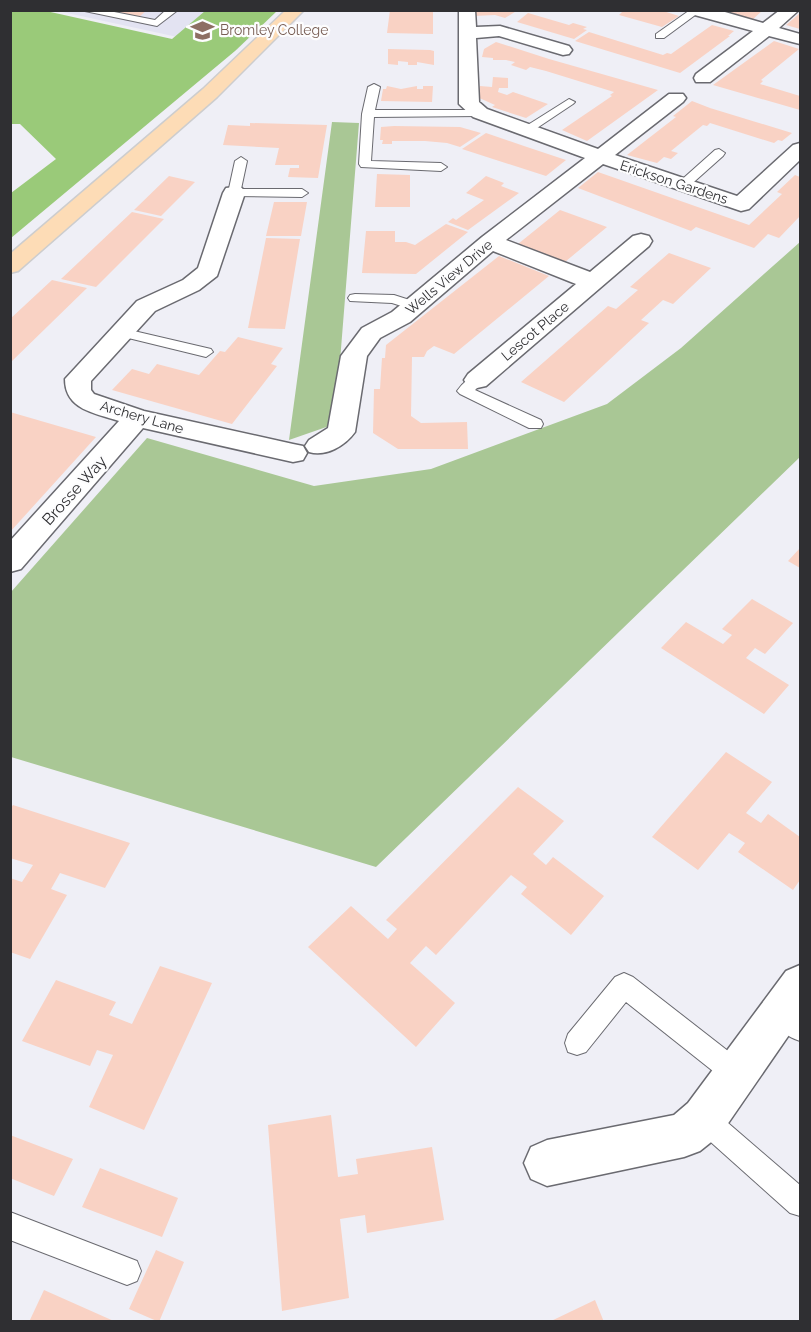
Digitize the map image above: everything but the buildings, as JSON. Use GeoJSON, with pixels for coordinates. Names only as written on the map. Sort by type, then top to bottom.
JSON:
{"type":"FeatureCollection","features":[{"type":"Feature","properties":{"kind":"main road"},"geometry":{"type":"LineString","coordinates":[[10,266],[210,93],[296,10]]}},
{"type":"Feature","properties":{"kind":"street"},"geometry":{"type":"LineString","coordinates":[[467,10],[469,104],[480,113]]}},
{"type":"Feature","properties":{"kind":"street"},"geometry":{"type":"LineString","coordinates":[[697,10],[801,39]]}},
{"type":"Feature","properties":{"kind":"street"},"geometry":{"type":"LineString","coordinates":[[703,78],[791,10]]}},
{"type":"Feature","properties":{"kind":"street"},"geometry":{"type":"LineString","coordinates":[[469,33],[500,31],[563,50]]}},
{"type":"Feature","properties":{"kind":"street","name":"Wells View Drive"},"geometry":{"type":"LineString","coordinates":[[319,446],[340,432],[354,356],[371,333],[401,317],[490,242],[676,98]]}},
{"type":"Feature","properties":{"kind":"street","name":"Erickson Gardens"},"geometry":{"type":"LineString","coordinates":[[480,113],[682,186],[741,204],[801,149]]}},
{"type":"Feature","properties":{"kind":"street","name":"Archery Lane"},"geometry":{"type":"LineString","coordinates":[[234,194],[209,271],[191,285],[146,306],[78,379],[78,390],[85,400],[137,418],[293,453]]}},
{"type":"Feature","properties":{"kind":"street","name":"Lescot Place"},"geometry":{"type":"LineString","coordinates":[[477,381],[641,241]]}},
{"type":"Feature","properties":{"kind":"street"},"geometry":{"type":"LineString","coordinates":[[490,242],[592,282]]}},
{"type":"Feature","properties":{"kind":"street","name":"Brosse Way"},"geometry":{"type":"LineString","coordinates":[[10,561],[137,418]]}},
{"type":"Feature","properties":{"kind":"street"},"geometry":{"type":"LineString","coordinates":[[547,1163],[684,1135],[704,1119],[736,1074],[794,1009]]}},
{"type":"Feature","properties":{"kind":"lane"},"geometry":{"type":"LineString","coordinates":[[85,10],[157,23],[173,10]]}},
{"type":"Feature","properties":{"kind":"lane"},"geometry":{"type":"LineString","coordinates":[[660,36],[697,10]]}},
{"type":"Feature","properties":{"kind":"lane"},"geometry":{"type":"LineString","coordinates":[[374,87],[368,114],[365,164],[441,167]]}},
{"type":"Feature","properties":{"kind":"lane"},"geometry":{"type":"LineString","coordinates":[[527,130],[568,102]]}},
{"type":"Feature","properties":{"kind":"lane"},"geometry":{"type":"LineString","coordinates":[[368,114],[480,113]]}},
{"type":"Feature","properties":{"kind":"lane"},"geometry":{"type":"LineString","coordinates":[[682,186],[719,153]]}},
{"type":"Feature","properties":{"kind":"lane"},"geometry":{"type":"LineString","coordinates":[[241,161],[234,194],[302,193]]}},
{"type":"Feature","properties":{"kind":"lane"},"geometry":{"type":"LineString","coordinates":[[354,298],[394,300],[414,306]]}},
{"type":"Feature","properties":{"kind":"lane"},"geometry":{"type":"LineString","coordinates":[[121,332],[206,352]]}},
{"type":"Feature","properties":{"kind":"lane"},"geometry":{"type":"LineString","coordinates":[[477,381],[465,391],[535,424]]}},
{"type":"Feature","properties":{"kind":"lane"},"geometry":{"type":"LineString","coordinates":[[577,1043],[624,985],[736,1074]]}},
{"type":"Feature","properties":{"kind":"lane"},"geometry":{"type":"LineString","coordinates":[[704,1119],[801,1203]]}},
{"type":"Feature","properties":{"kind":"lane"},"geometry":{"type":"LineString","coordinates":[[10,1226],[128,1271]]}},
{"type":"Feature","properties":{"kind":"shaded area","name":"Bromley College"},"geometry":{"type":"Polygon","coordinates":[[[58,11],[275,11],[237,50],[58,11]]]}},
{"type":"Feature","properties":{"kind":"green space"},"geometry":{"type":"Polygon","coordinates":[[[11,10],[46,11],[172,39],[205,11],[277,11],[235,51],[11,238],[11,193],[56,159],[20,124],[11,124],[11,10]]]}},
{"type":"Feature","properties":{"kind":"green space"},"geometry":{"type":"Polygon","coordinates":[[[332,122],[359,123],[335,424],[289,440],[332,122]]]}},
{"type":"Feature","properties":{"kind":"green space"},"geometry":{"type":"Polygon","coordinates":[[[800,242],[800,457],[376,867],[11,757],[11,592],[147,438],[314,486],[431,469],[607,404],[681,348],[800,242]]]}},
{"type":"Feature","properties":{"kind":"place","name":"Bromley College"},"geometry":{"type":"Point","coordinates":[202,30]}}]}
